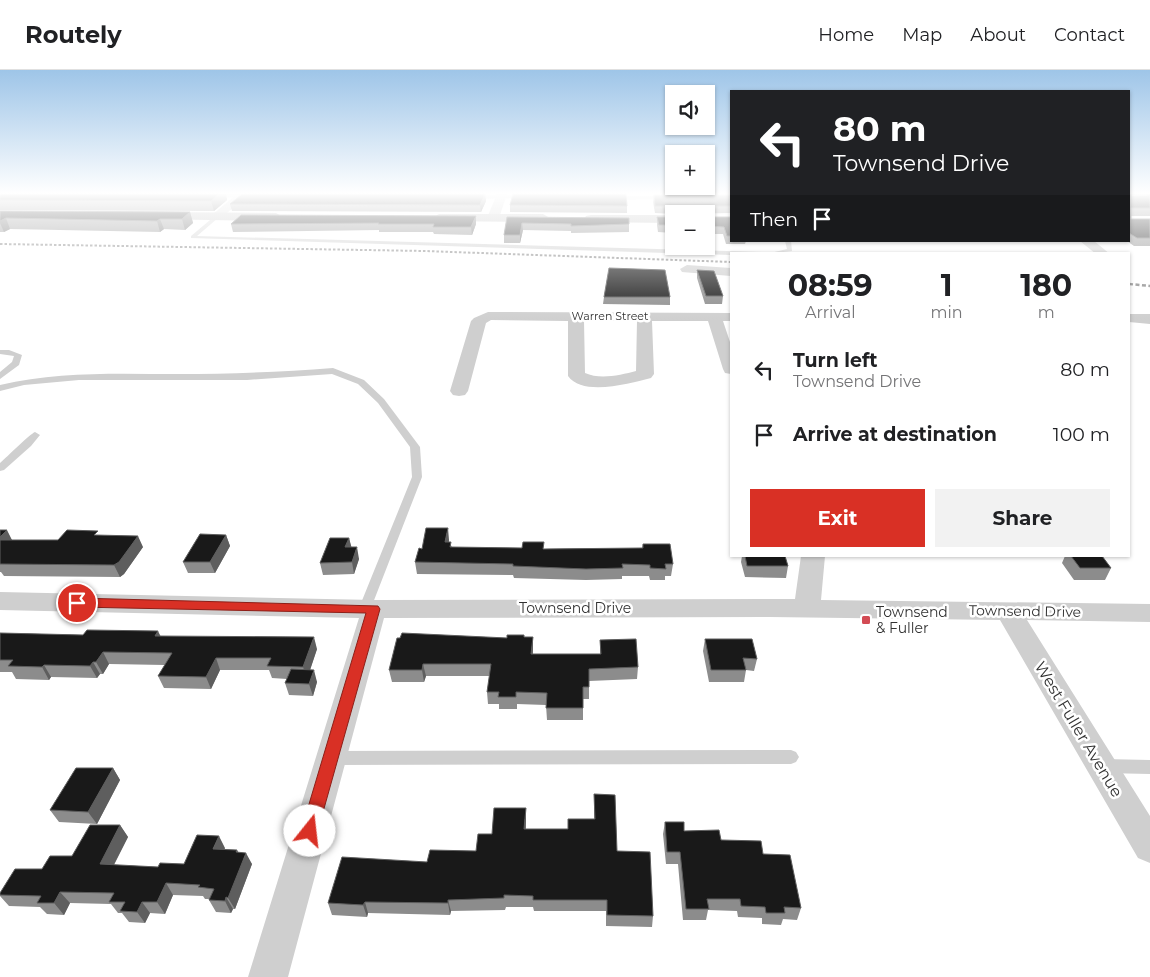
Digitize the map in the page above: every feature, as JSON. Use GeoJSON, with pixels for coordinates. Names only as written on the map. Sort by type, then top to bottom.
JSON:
{"type":"FeatureCollection","features":[{"type":"Feature","properties":{"kind":"street"},"geometry":{"type":"LineString","coordinates":[[1087,242],[1101,252]]}},
{"type":"Feature","properties":{"kind":"street"},"geometry":{"type":"LineString","coordinates":[[687,269],[730,272]]}},
{"type":"Feature","properties":{"kind":"street","name":"Warren Street"},"geometry":{"type":"LineString","coordinates":[[459,391],[479,321],[488,316],[730,317]]}},
{"type":"Feature","properties":{"kind":"street"},"geometry":{"type":"LineString","coordinates":[[576,316],[577,376],[590,382],[623,380],[645,374],[644,317]]}},
{"type":"Feature","properties":{"kind":"street"},"geometry":{"type":"LineString","coordinates":[[714,317],[730,366]]}},
{"type":"Feature","properties":{"kind":"street"},"geometry":{"type":"LineString","coordinates":[[1130,318],[1150,318]]}},
{"type":"Feature","properties":{"kind":"street"},"geometry":{"type":"LineString","coordinates":[[807,608],[813,557]]}},
{"type":"Feature","properties":{"kind":"street","name":"Townsend Drive"},"geometry":{"type":"LineString","coordinates":[[0,601],[369,609],[807,608],[1150,613]]}},
{"type":"Feature","properties":{"kind":"street"},"geometry":{"type":"LineString","coordinates":[[268,977],[330,758],[369,609]]}},
{"type":"Feature","properties":{"kind":"street","name":"West Fuller Avenue"},"geometry":{"type":"LineString","coordinates":[[1008,610],[1150,847]]}},
{"type":"Feature","properties":{"kind":"lane"},"geometry":{"type":"LineString","coordinates":[[194,236],[196,238],[730,253]]}},
{"type":"Feature","properties":{"kind":"lane"},"geometry":{"type":"LineString","coordinates":[[780,252],[790,250],[788,242]]}},
{"type":"Feature","properties":{"kind":"lane"},"geometry":{"type":"LineString","coordinates":[[0,352],[18,355],[16,363],[0,376]]}},
{"type":"Feature","properties":{"kind":"lane"},"geometry":{"type":"LineString","coordinates":[[0,388],[24,382],[79,377],[247,377],[333,371],[361,382],[382,401],[415,447],[417,477],[369,609]]}},
{"type":"Feature","properties":{"kind":"lane"},"geometry":{"type":"LineString","coordinates":[[0,468],[28,444],[35,435]]}},
{"type":"Feature","properties":{"kind":"lane"},"geometry":{"type":"LineString","coordinates":[[330,758],[792,757]]}},
{"type":"Feature","properties":{"kind":"lane"},"geometry":{"type":"LineString","coordinates":[[1101,766],[1150,767]]}},
{"type":"Feature","properties":{"kind":"building"},"geometry":{"type":"Polygon","coordinates":[[[1134,236],[1150,236],[1150,238],[1134,236]]]}},
{"type":"Feature","properties":{"kind":"building"},"geometry":{"type":"Polygon","coordinates":[[[609,268],[665,270],[670,297],[604,297],[609,268]]]}},
{"type":"Feature","properties":{"kind":"building"},"geometry":{"type":"Polygon","coordinates":[[[697,270],[714,271],[723,296],[706,296],[697,270]]]}},
{"type":"Feature","properties":{"kind":"building"},"geometry":{"type":"Polygon","coordinates":[[[426,528],[448,528],[445,542],[451,542],[450,547],[522,548],[523,542],[544,542],[543,549],[643,548],[643,544],[670,544],[673,564],[665,564],[666,569],[650,568],[650,565],[622,564],[623,568],[586,569],[513,566],[513,564],[415,562],[419,548],[422,549],[426,528]]]}},
{"type":"Feature","properties":{"kind":"building"},"geometry":{"type":"Polygon","coordinates":[[[0,530],[7,530],[0,537],[0,530]]]}},
{"type":"Feature","properties":{"kind":"building"},"geometry":{"type":"Polygon","coordinates":[[[67,530],[98,531],[94,535],[138,536],[119,562],[114,565],[0,564],[0,540],[58,540],[67,530]]]}},
{"type":"Feature","properties":{"kind":"building"},"geometry":{"type":"Polygon","coordinates":[[[200,534],[226,535],[210,562],[183,562],[200,534]]]}},
{"type":"Feature","properties":{"kind":"building"},"geometry":{"type":"Polygon","coordinates":[[[330,538],[349,538],[345,547],[357,547],[352,562],[320,563],[330,538]]]}},
{"type":"Feature","properties":{"kind":"building"},"geometry":{"type":"Polygon","coordinates":[[[745,557],[785,557],[788,566],[747,566],[745,557]]]}},
{"type":"Feature","properties":{"kind":"building"},"geometry":{"type":"Polygon","coordinates":[[[1072,557],[1103,557],[1111,568],[1080,568],[1072,557]]]}},
{"type":"Feature","properties":{"kind":"building"},"geometry":{"type":"Polygon","coordinates":[[[87,630],[158,631],[155,636],[314,637],[303,667],[267,666],[271,658],[216,658],[206,677],[158,676],[172,653],[103,652],[96,662],[93,662],[90,666],[8,666],[13,660],[0,660],[0,633],[83,635],[87,630]]]}},
{"type":"Feature","properties":{"kind":"building"},"geometry":{"type":"Polygon","coordinates":[[[402,633],[507,638],[507,635],[524,635],[524,637],[533,637],[531,654],[601,654],[600,640],[636,639],[638,667],[589,669],[589,687],[583,687],[583,708],[546,708],[547,693],[516,692],[516,697],[498,697],[499,692],[487,692],[491,664],[423,664],[422,670],[389,670],[397,638],[400,638],[402,633]]]}},
{"type":"Feature","properties":{"kind":"building"},"geometry":{"type":"Polygon","coordinates":[[[705,639],[752,639],[757,659],[743,658],[746,670],[711,670],[705,639]]]}},
{"type":"Feature","properties":{"kind":"building"},"geometry":{"type":"Polygon","coordinates":[[[291,669],[314,670],[309,684],[285,683],[291,669]]]}},
{"type":"Feature","properties":{"kind":"building"},"geometry":{"type":"Polygon","coordinates":[[[76,768],[113,768],[88,812],[50,810],[76,768]]]}},
{"type":"Feature","properties":{"kind":"building"},"geometry":{"type":"Polygon","coordinates":[[[594,794],[615,795],[617,851],[650,852],[653,916],[607,915],[607,900],[533,900],[533,896],[504,895],[504,898],[448,900],[448,903],[365,902],[363,905],[328,903],[342,857],[427,862],[430,850],[476,851],[478,834],[492,834],[494,808],[526,808],[524,829],[568,829],[568,819],[595,819],[594,794]]]}},
{"type":"Feature","properties":{"kind":"building"},"geometry":{"type":"Polygon","coordinates":[[[665,822],[684,822],[684,831],[719,830],[721,840],[761,841],[763,854],[790,855],[801,908],[784,907],[785,913],[766,913],[765,907],[741,906],[740,899],[707,899],[709,909],[686,909],[680,852],[667,852],[665,822]]]}},
{"type":"Feature","properties":{"kind":"building"},"geometry":{"type":"Polygon","coordinates":[[[90,825],[120,825],[100,864],[158,867],[160,863],[184,864],[197,835],[219,836],[213,849],[237,850],[236,852],[246,853],[228,898],[226,897],[225,901],[209,900],[214,889],[198,887],[200,885],[166,883],[157,902],[142,902],[137,912],[120,911],[125,902],[109,902],[114,893],[60,892],[54,903],[37,903],[41,896],[0,895],[15,869],[42,869],[50,856],[72,856],[90,825]]]}},
{"type":"Feature","properties":{"kind":"railway"},"geometry":{"type":"LineString","coordinates":[[0,244],[425,251],[730,262]]}},
{"type":"Feature","properties":{"kind":"railway"},"geometry":{"type":"LineString","coordinates":[[1130,284],[1150,286]]}},
{"type":"Feature","properties":{"kind":"place","name":"Townsend & Fuller"},"geometry":{"type":"Point","coordinates":[866,620]}},
{"type":"Feature","properties":{"kind":"route"},"geometry":{"type":"LineString","coordinates":[[77,603],[374,609],[310,831]]}}]}
